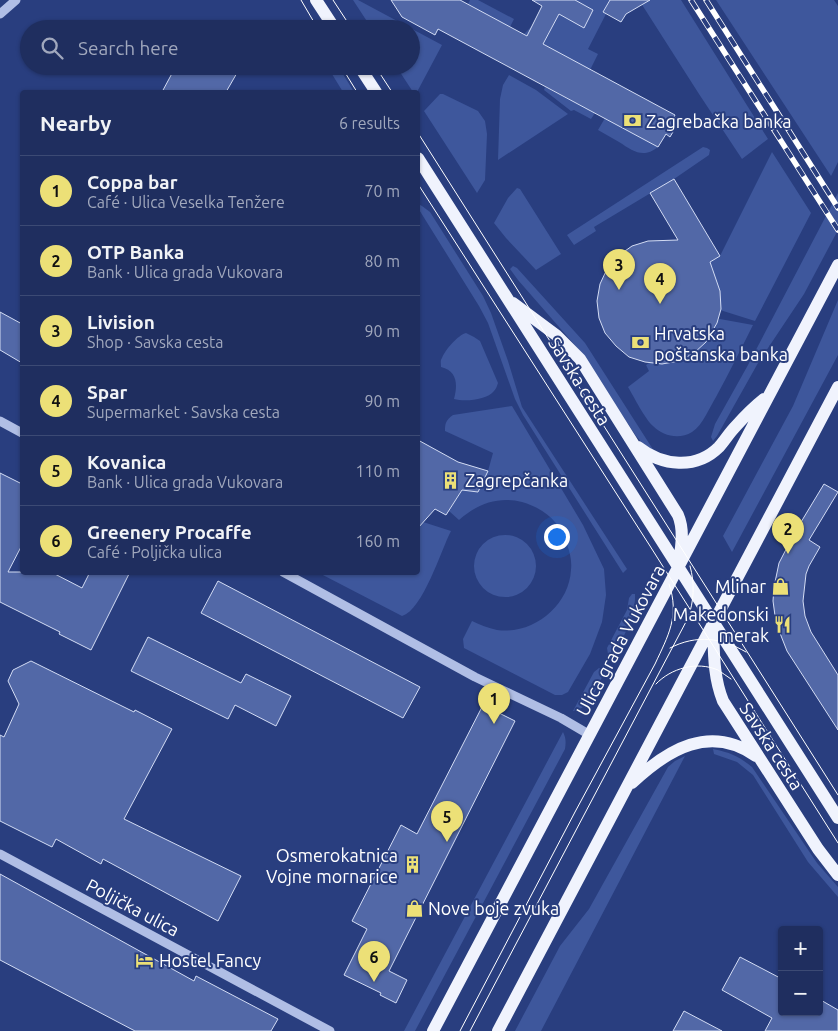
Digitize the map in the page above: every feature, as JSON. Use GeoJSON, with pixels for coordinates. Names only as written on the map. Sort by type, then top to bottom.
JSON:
{"type":"FeatureCollection","features":[{"type":"Feature","properties":{"kind":"main road"},"geometry":{"type":"LineString","coordinates":[[316,0],[329,20]]}},
{"type":"Feature","properties":{"kind":"main road"},"geometry":{"type":"LineString","coordinates":[[365,75],[375,90]]}},
{"type":"Feature","properties":{"kind":"main road","name":"Savska cesta"},"geometry":{"type":"LineString","coordinates":[[420,161],[838,818]]}},
{"type":"Feature","properties":{"kind":"main road","name":"Ulica grada Vukovara"},"geometry":{"type":"LineString","coordinates":[[433,1031],[838,265]]}},
{"type":"Feature","properties":{"kind":"main road"},"geometry":{"type":"LineString","coordinates":[[506,297],[556,335],[580,359],[673,506],[681,522],[681,548],[678,567]]}},
{"type":"Feature","properties":{"kind":"main road"},"geometry":{"type":"LineString","coordinates":[[498,1031],[838,387]]}},
{"type":"Feature","properties":{"kind":"main road"},"geometry":{"type":"LineString","coordinates":[[633,443],[652,457],[663,461],[674,463],[695,461],[719,447],[748,413],[771,392]]}},
{"type":"Feature","properties":{"kind":"main road","name":"Savska cesta"},"geometry":{"type":"LineString","coordinates":[[713,622],[714,663],[719,692],[727,709],[818,849],[838,875]]}},
{"type":"Feature","properties":{"kind":"main road"},"geometry":{"type":"LineString","coordinates":[[624,792],[645,772],[672,752],[688,744],[703,741],[725,743],[740,747],[760,758]]}},
{"type":"Feature","properties":{"kind":"street"},"geometry":{"type":"LineString","coordinates":[[0,14],[16,0]]}},
{"type":"Feature","properties":{"kind":"street"},"geometry":{"type":"LineString","coordinates":[[0,421],[20,432]]}},
{"type":"Feature","properties":{"kind":"street"},"geometry":{"type":"LineString","coordinates":[[288,575],[476,678],[561,718],[590,735]]}},
{"type":"Feature","properties":{"kind":"street","name":"Poljička ulica"},"geometry":{"type":"LineString","coordinates":[[0,854],[330,1031]]}},
{"type":"Feature","properties":{"kind":"shaded area"},"geometry":{"type":"Polygon","coordinates":[[[353,0],[358,0],[395,20],[366,20],[353,0]]]}},
{"type":"Feature","properties":{"kind":"shaded area"},"geometry":{"type":"Polygon","coordinates":[[[470,0],[478,0],[514,19],[510,27],[468,4],[470,0]]]}},
{"type":"Feature","properties":{"kind":"shaded area"},"geometry":{"type":"Polygon","coordinates":[[[566,0],[630,0],[609,1],[603,12],[606,14],[588,49],[598,54],[590,70],[524,34],[532,26],[548,35],[566,0]]]}},
{"type":"Feature","properties":{"kind":"shaded area"},"geometry":{"type":"Polygon","coordinates":[[[639,0],[681,0],[768,139],[742,159],[639,0]]]}},
{"type":"Feature","properties":{"kind":"shaded area"},"geometry":{"type":"Polygon","coordinates":[[[716,0],[834,0],[838,6],[838,162],[831,176],[716,0]]]}},
{"type":"Feature","properties":{"kind":"shaded area"},"geometry":{"type":"Polygon","coordinates":[[[420,33],[442,45],[418,90],[412,90],[402,75],[420,75],[420,33]]]}},
{"type":"Feature","properties":{"kind":"shaded area"},"geometry":{"type":"Polygon","coordinates":[[[333,75],[344,75],[353,90],[342,90],[333,75]]]}},
{"type":"Feature","properties":{"kind":"shaded area"},"geometry":{"type":"Polygon","coordinates":[[[509,75],[536,90],[568,114],[498,160],[500,99],[503,85],[509,75]]]}},
{"type":"Feature","properties":{"kind":"shaded area"},"geometry":{"type":"Polygon","coordinates":[[[545,87],[595,113],[591,119],[574,110],[571,111],[544,90],[545,87]]]}},
{"type":"Feature","properties":{"kind":"shaded area"},"geometry":{"type":"Polygon","coordinates":[[[440,94],[478,111],[485,121],[487,134],[485,180],[477,193],[424,111],[440,94]]]}},
{"type":"Feature","properties":{"kind":"shaded area"},"geometry":{"type":"Polygon","coordinates":[[[605,118],[658,147],[648,153],[638,152],[629,148],[598,130],[605,118]]]}},
{"type":"Feature","properties":{"kind":"shaded area"},"geometry":{"type":"Polygon","coordinates":[[[703,147],[710,150],[709,155],[674,179],[594,227],[596,231],[574,245],[567,235],[703,147]]]}},
{"type":"Feature","properties":{"kind":"shaded area"},"geometry":{"type":"Polygon","coordinates":[[[772,152],[811,213],[755,321],[720,310],[696,270],[720,256],[772,152]]]}},
{"type":"Feature","properties":{"kind":"shaded area"},"geometry":{"type":"Polygon","coordinates":[[[517,188],[520,189],[561,254],[536,270],[494,223],[508,198],[517,188]]]}},
{"type":"Feature","properties":{"kind":"shaded area"},"geometry":{"type":"Polygon","coordinates":[[[838,193],[838,230],[804,294],[758,363],[713,441],[711,437],[715,424],[838,193]]]}},
{"type":"Feature","properties":{"kind":"shaded area"},"geometry":{"type":"Polygon","coordinates":[[[420,205],[430,212],[483,296],[508,361],[522,407],[627,569],[623,573],[523,415],[515,399],[488,323],[420,211],[420,205]]]}},
{"type":"Feature","properties":{"kind":"shaded area"},"geometry":{"type":"Polygon","coordinates":[[[513,266],[517,268],[585,343],[654,451],[643,444],[636,436],[580,351],[518,280],[510,269],[513,266]]]}},
{"type":"Feature","properties":{"kind":"shaded area"},"geometry":{"type":"Polygon","coordinates":[[[838,300],[838,355],[732,552],[723,536],[793,406],[838,300]]]}},
{"type":"Feature","properties":{"kind":"shaded area"},"geometry":{"type":"Polygon","coordinates":[[[720,319],[753,325],[706,416],[696,429],[682,436],[671,436],[661,432],[647,418],[628,387],[649,371],[646,365],[720,319]]]}},
{"type":"Feature","properties":{"kind":"shaded area"},"geometry":{"type":"Polygon","coordinates":[[[466,333],[480,341],[498,383],[495,390],[486,396],[476,399],[454,399],[455,379],[450,372],[441,367],[441,359],[452,343],[466,333]]]}},
{"type":"Feature","properties":{"kind":"shaded area"},"geometry":{"type":"Polygon","coordinates":[[[512,406],[583,525],[604,569],[606,595],[602,622],[590,654],[568,692],[562,695],[555,695],[464,648],[463,639],[472,621],[497,630],[523,628],[536,623],[556,606],[564,595],[569,583],[571,560],[564,536],[556,523],[544,512],[513,500],[488,503],[466,514],[459,520],[449,511],[462,490],[478,492],[488,471],[493,453],[445,431],[447,420],[453,415],[512,406]]]}},
{"type":"Feature","properties":{"kind":"shaded area"},"geometry":{"type":"Polygon","coordinates":[[[423,522],[451,531],[424,591],[410,611],[402,616],[323,575],[420,575],[420,526],[423,522]]]}},
{"type":"Feature","properties":{"kind":"shaded area"},"geometry":{"type":"Polygon","coordinates":[[[499,535],[511,535],[527,544],[534,554],[536,566],[534,578],[527,588],[511,597],[499,597],[488,592],[479,583],[474,572],[474,560],[479,549],[488,540],[499,535]]]}},
{"type":"Feature","properties":{"kind":"shaded area"},"geometry":{"type":"Polygon","coordinates":[[[632,594],[635,594],[635,602],[631,619],[613,657],[608,654],[607,648],[627,610],[629,598],[632,594]]]}},
{"type":"Feature","properties":{"kind":"shaded area"},"geometry":{"type":"Polygon","coordinates":[[[599,668],[605,671],[593,696],[579,710],[573,711],[594,672],[599,668]]]}},
{"type":"Feature","properties":{"kind":"shaded area"},"geometry":{"type":"Polygon","coordinates":[[[563,732],[566,740],[565,749],[415,1031],[404,1031],[563,732]]]}},
{"type":"Feature","properties":{"kind":"shaded area"},"geometry":{"type":"Polygon","coordinates":[[[713,749],[734,755],[752,767],[817,863],[838,887],[838,897],[808,862],[753,775],[737,762],[714,754],[713,749]]]}},
{"type":"Feature","properties":{"kind":"shaded area"},"geometry":{"type":"Polygon","coordinates":[[[685,756],[541,1031],[515,1031],[560,946],[589,909],[668,767],[685,756]]]}},
{"type":"Feature","properties":{"kind":"building"},"geometry":{"type":"Polygon","coordinates":[[[391,0],[460,0],[527,36],[542,6],[532,0],[575,0],[593,10],[584,28],[559,14],[543,44],[675,115],[674,117],[680,120],[670,137],[666,134],[658,147],[438,29],[435,35],[420,27],[420,20],[408,20],[402,17],[391,0]]]}},
{"type":"Feature","properties":{"kind":"building"},"geometry":{"type":"Polygon","coordinates":[[[610,0],[650,0],[626,14],[621,22],[603,12],[610,0]]]}},
{"type":"Feature","properties":{"kind":"building"},"geometry":{"type":"Polygon","coordinates":[[[171,75],[236,75],[227,90],[163,90],[171,75]]]}},
{"type":"Feature","properties":{"kind":"building"},"geometry":{"type":"Polygon","coordinates":[[[674,179],[720,256],[710,262],[720,291],[721,309],[717,323],[706,342],[694,353],[679,361],[662,364],[645,362],[629,357],[616,346],[605,333],[599,318],[597,301],[600,284],[607,269],[618,256],[632,246],[648,241],[678,240],[650,193],[674,179]]]}},
{"type":"Feature","properties":{"kind":"building"},"geometry":{"type":"Polygon","coordinates":[[[0,312],[20,323],[20,362],[0,350],[0,312]]]}},
{"type":"Feature","properties":{"kind":"building","name":"Zagrepčanka"},"geometry":{"type":"Polygon","coordinates":[[[420,441],[458,462],[488,471],[478,492],[462,490],[446,515],[435,509],[420,526],[420,441]]]}},
{"type":"Feature","properties":{"kind":"building"},"geometry":{"type":"Polygon","coordinates":[[[0,473],[20,483],[20,549],[8,572],[20,572],[20,575],[57,575],[82,588],[88,575],[128,575],[91,650],[0,602],[0,473]]]}},
{"type":"Feature","properties":{"kind":"building"},"geometry":{"type":"Polygon","coordinates":[[[824,484],[838,492],[809,540],[820,547],[806,574],[803,601],[805,616],[811,632],[838,675],[838,730],[787,651],[776,623],[773,601],[779,563],[824,484]]]}},
{"type":"Feature","properties":{"kind":"building"},"geometry":{"type":"Polygon","coordinates":[[[218,581],[420,687],[403,718],[201,613],[218,581]]]}},
{"type":"Feature","properties":{"kind":"building"},"geometry":{"type":"Polygon","coordinates":[[[148,637],[241,683],[246,674],[291,696],[276,726],[235,705],[228,719],[131,671],[148,637]]]}},
{"type":"Feature","properties":{"kind":"building"},"geometry":{"type":"Polygon","coordinates":[[[31,661],[172,729],[124,819],[241,876],[218,921],[103,859],[101,864],[56,839],[52,847],[0,821],[0,735],[4,737],[19,704],[8,681],[13,670],[31,661]]]}},
{"type":"Feature","properties":{"kind":"building","name":"Osmerokatnica Vojne mornarice"},"geometry":{"type":"Polygon","coordinates":[[[483,705],[515,721],[389,971],[407,980],[396,1003],[380,995],[381,993],[344,975],[367,929],[352,921],[401,825],[417,834],[483,705]]]}},
{"type":"Feature","properties":{"kind":"building"},"geometry":{"type":"Polygon","coordinates":[[[0,874],[194,981],[196,976],[278,1019],[271,1031],[135,1031],[0,960],[0,874]]]}},
{"type":"Feature","properties":{"kind":"building"},"geometry":{"type":"Polygon","coordinates":[[[740,957],[778,977],[778,1016],[823,1016],[823,1001],[838,1010],[838,1031],[765,1031],[772,1018],[722,990],[740,957]]]}},
{"type":"Feature","properties":{"kind":"building"},"geometry":{"type":"Polygon","coordinates":[[[684,1011],[722,1031],[673,1031],[684,1011]]]}},
{"type":"Feature","properties":{"kind":"tram line"},"geometry":{"type":"LineString","coordinates":[[301,0],[313,20]]}},
{"type":"Feature","properties":{"kind":"tram line"},"geometry":{"type":"LineString","coordinates":[[333,0],[346,20]]}},
{"type":"Feature","properties":{"kind":"tram line"},"geometry":{"type":"LineString","coordinates":[[347,75],[356,90]]}},
{"type":"Feature","properties":{"kind":"tram line"},"geometry":{"type":"LineString","coordinates":[[381,75],[391,90]]}},
{"type":"Feature","properties":{"kind":"tram line"},"geometry":{"type":"LineString","coordinates":[[420,136],[838,795]]}},
{"type":"Feature","properties":{"kind":"tram line"},"geometry":{"type":"LineString","coordinates":[[420,187],[838,843]]}},
{"type":"Feature","properties":{"kind":"tram line"},"geometry":{"type":"LineString","coordinates":[[470,1031],[688,618],[693,592],[690,566]]}},
{"type":"Feature","properties":{"kind":"tram line"},"geometry":{"type":"LineString","coordinates":[[460,1031],[660,654],[673,616],[672,595],[669,584]]}},
{"type":"Feature","properties":{"kind":"tram line"},"geometry":{"type":"LineString","coordinates":[[670,648],[700,639],[719,641],[746,652]]}},
{"type":"Feature","properties":{"kind":"tram line"},"geometry":{"type":"LineString","coordinates":[[656,684],[662,678],[677,670],[693,666],[710,667],[731,679]]}},
{"type":"Feature","properties":{"kind":"railway"},"geometry":{"type":"LineString","coordinates":[[691,0],[838,230]]}},
{"type":"Feature","properties":{"kind":"railway"},"geometry":{"type":"LineString","coordinates":[[706,0],[838,208]]}},
{"type":"Feature","properties":{"kind":"place","name":"Zagrebačka banka"},"geometry":{"type":"Point","coordinates":[632,121]}},
{"type":"Feature","properties":{"kind":"place","name":"Livision"},"geometry":{"type":"Point","coordinates":[619,290]}},
{"type":"Feature","properties":{"kind":"place","name":"Spar"},"geometry":{"type":"Point","coordinates":[660,304]}},
{"type":"Feature","properties":{"kind":"place","name":"Hrvatska poštanska banka"},"geometry":{"type":"Point","coordinates":[640,343]}},
{"type":"Feature","properties":{"kind":"place","name":"Zagrepčanka"},"geometry":{"type":"Point","coordinates":[451,480]}},
{"type":"Feature","properties":{"kind":"place","name":"OTP Banka"},"geometry":{"type":"Point","coordinates":[788,554]}},
{"type":"Feature","properties":{"kind":"place","name":"Mlinar"},"geometry":{"type":"Point","coordinates":[780,586]}},
{"type":"Feature","properties":{"kind":"place","name":"Makedonski merak"},"geometry":{"type":"Point","coordinates":[783,624]}},
{"type":"Feature","properties":{"kind":"place","name":"Coppa bar"},"geometry":{"type":"Point","coordinates":[494,724]}},
{"type":"Feature","properties":{"kind":"place","name":"Kovanica"},"geometry":{"type":"Point","coordinates":[447,842]}},
{"type":"Feature","properties":{"kind":"place","name":"Osmerokatnica Vojne mornarice"},"geometry":{"type":"Point","coordinates":[412,865]}},
{"type":"Feature","properties":{"kind":"place","name":"Nove boje zvuka"},"geometry":{"type":"Point","coordinates":[414,908]}},
{"type":"Feature","properties":{"kind":"place","name":"Hostel Fancy"},"geometry":{"type":"Point","coordinates":[145,960]}},
{"type":"Feature","properties":{"kind":"place","name":"Greenery Procaffe"},"geometry":{"type":"Point","coordinates":[374,982]}}]}
